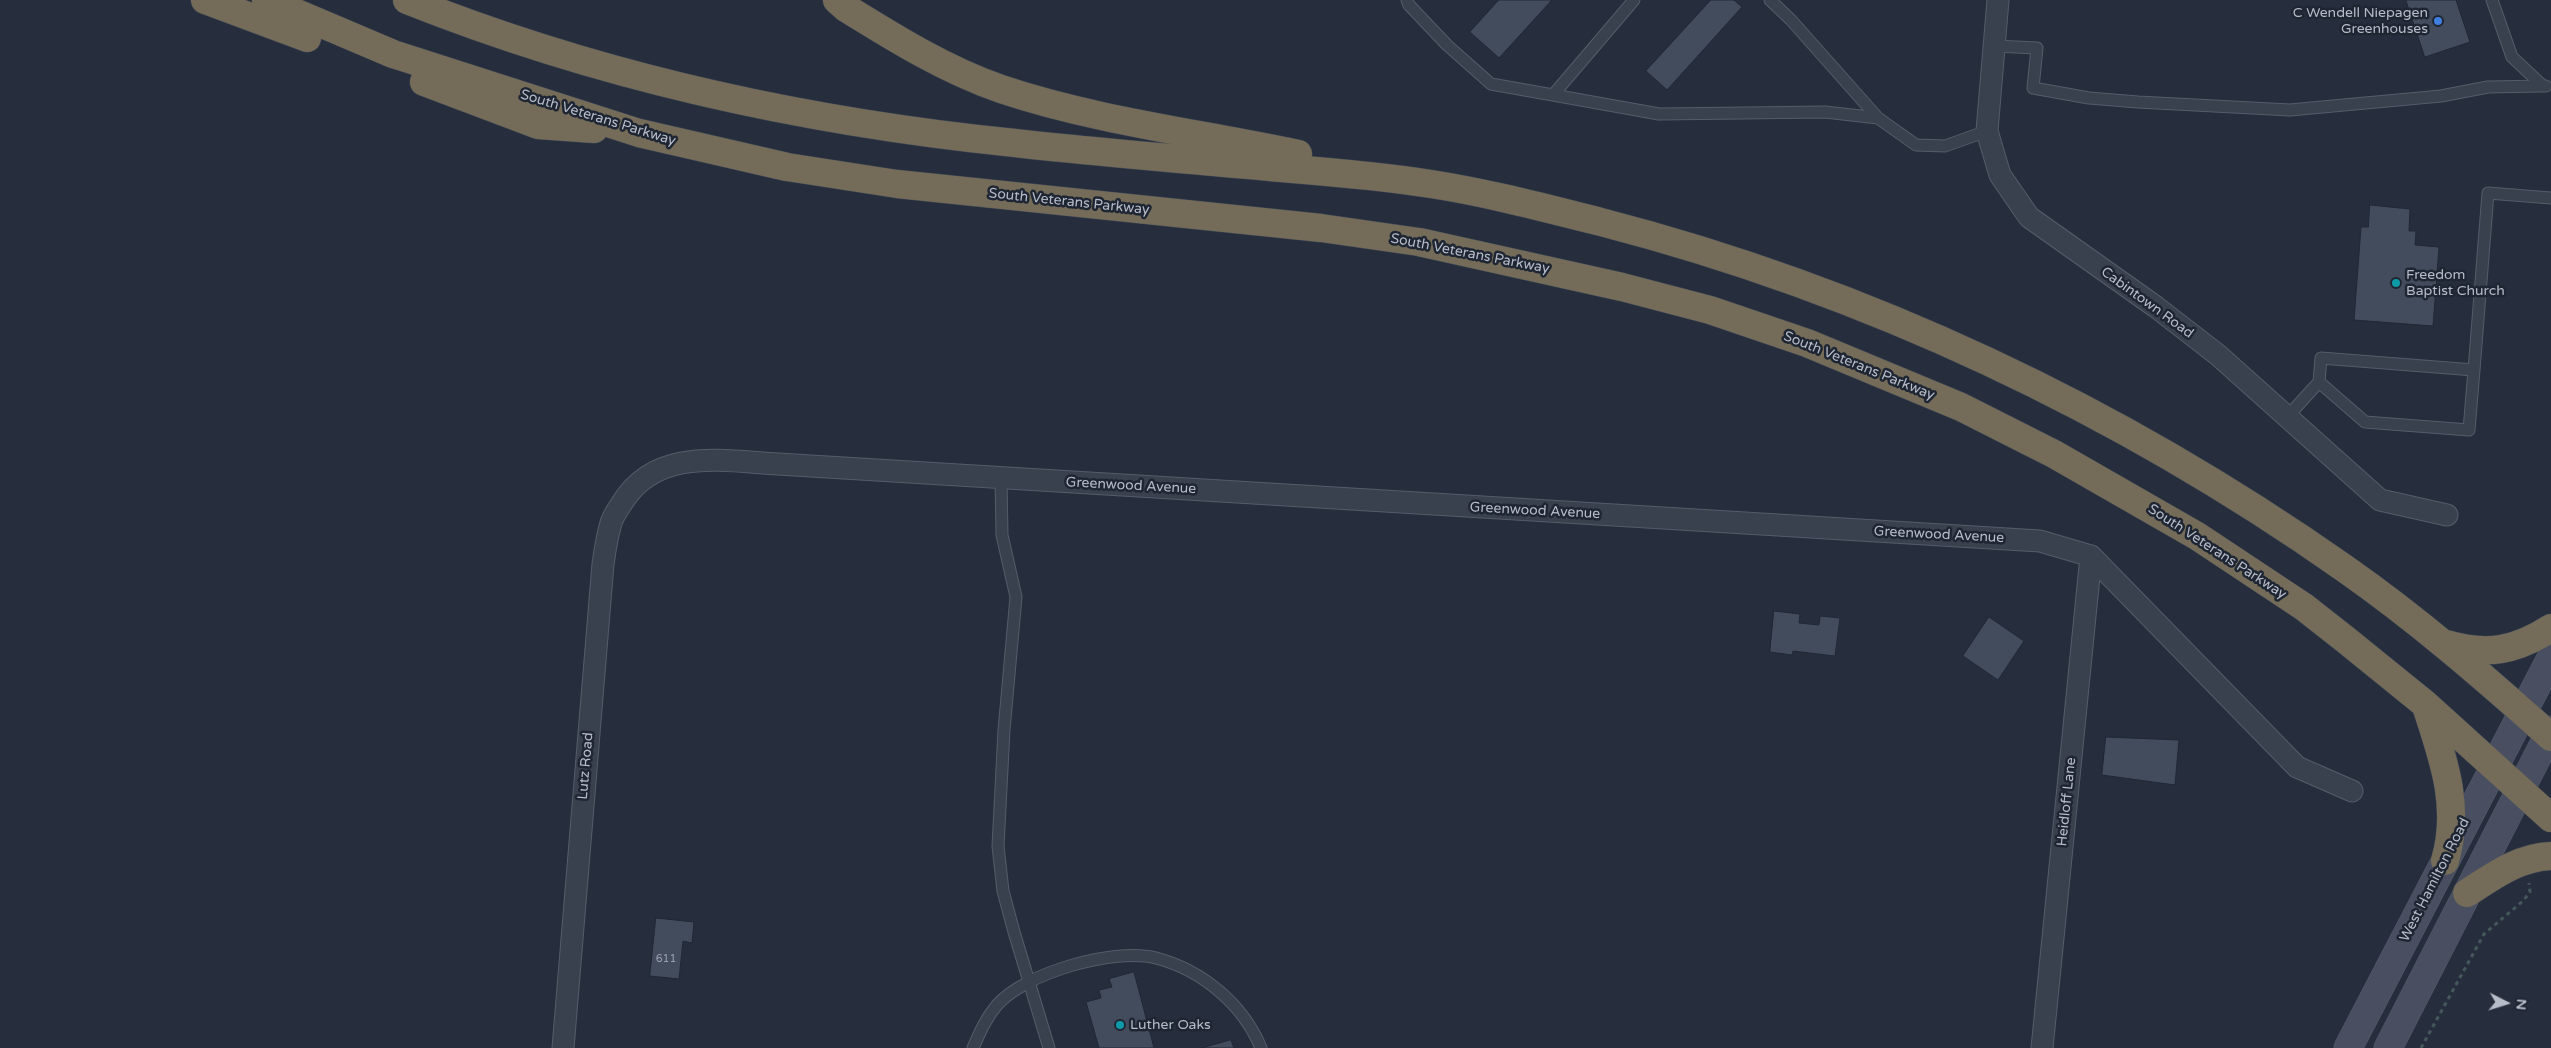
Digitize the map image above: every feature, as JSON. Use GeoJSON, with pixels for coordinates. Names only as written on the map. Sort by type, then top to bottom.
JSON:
{"type":"FeatureCollection","features":[{"type":"Feature","properties":{"kind":"highway"},"geometry":{"type":"LineString","coordinates":[[205,0],[538,125],[639,133]]}},
{"type":"Feature","properties":{"kind":"highway","name":"South Veterans Parkway"},"geometry":{"type":"LineString","coordinates":[[266,0],[394,54],[639,133],[787,167],[897,184],[1320,228],[1419,242],[1613,285],[1710,310],[1807,343],[1886,374],[1961,407],[2054,454],[2197,536],[2296,602],[2425,704],[2551,818]]}},
{"type":"Feature","properties":{"kind":"highway"},"geometry":{"type":"LineString","coordinates":[[407,0],[529,44],[604,68],[765,107],[854,123],[950,136],[1429,184]]}},
{"type":"Feature","properties":{"kind":"highway"},"geometry":{"type":"LineString","coordinates":[[837,0],[846,8],[917,52],[1000,89],[1083,112],[1515,200],[1651,235],[1782,275],[1892,318],[2013,372],[2152,445],[2231,494],[2344,567],[2442,643],[2550,734]]}},
{"type":"Feature","properties":{"kind":"highway"},"geometry":{"type":"LineString","coordinates":[[2442,643],[2465,649],[2494,652],[2525,643],[2551,628]]}},
{"type":"Feature","properties":{"kind":"highway"},"geometry":{"type":"LineString","coordinates":[[2425,704],[2448,775],[2452,805],[2451,841],[2445,861]]}},
{"type":"Feature","properties":{"kind":"highway"},"geometry":{"type":"LineString","coordinates":[[2468,894],[2497,873],[2524,861],[2551,856]]}},
{"type":"Feature","properties":{"kind":"main road","name":"West Hamilton Road"},"geometry":{"type":"LineString","coordinates":[[2348,1048],[2551,658]]}},
{"type":"Feature","properties":{"kind":"main road"},"geometry":{"type":"LineString","coordinates":[[2388,1048],[2550,734]]}},
{"type":"Feature","properties":{"kind":"street","name":"Cabintown Road"},"geometry":{"type":"LineString","coordinates":[[1998,0],[1987,131],[2000,175],[2029,217],[2164,313],[2218,354],[2380,500],[2446,515]]}},
{"type":"Feature","properties":{"kind":"street","name":"Greenwood Avenue"},"geometry":{"type":"LineString","coordinates":[[630,489],[649,473],[675,463],[703,460],[2040,541],[2091,556],[2297,768],[2352,790]]}},
{"type":"Feature","properties":{"kind":"street","name":"Lutz Road"},"geometry":{"type":"LineString","coordinates":[[563,1048],[603,564],[611,521],[630,489]]}},
{"type":"Feature","properties":{"kind":"street","name":"Heidloff Lane"},"geometry":{"type":"LineString","coordinates":[[2042,1048],[2091,556]]}},
{"type":"Feature","properties":{"kind":"lane"},"geometry":{"type":"LineString","coordinates":[[1553,95],[1634,0]]}},
{"type":"Feature","properties":{"kind":"lane"},"geometry":{"type":"LineString","coordinates":[[1770,0],[1791,20],[1878,118],[1916,145],[1945,146],[1987,131]]}},
{"type":"Feature","properties":{"kind":"lane"},"geometry":{"type":"LineString","coordinates":[[2492,0],[2512,57],[2547,86]]}},
{"type":"Feature","properties":{"kind":"lane"},"geometry":{"type":"LineString","coordinates":[[1410,2],[1447,45],[1491,84],[1659,114],[1825,112],[1878,118]]}},
{"type":"Feature","properties":{"kind":"lane"},"geometry":{"type":"LineString","coordinates":[[1994,46],[2036,48],[2033,88],[2089,98],[2138,102],[2290,110],[2441,96],[2488,87],[2547,86]]}},
{"type":"Feature","properties":{"kind":"lane"},"geometry":{"type":"LineString","coordinates":[[2318,382],[2365,422],[2470,430],[2488,193],[2551,198]]}},
{"type":"Feature","properties":{"kind":"lane"},"geometry":{"type":"LineString","coordinates":[[2288,416],[2318,382],[2321,358],[2474,370]]}},
{"type":"Feature","properties":{"kind":"lane"},"geometry":{"type":"LineString","coordinates":[[1001,478],[1002,535],[1016,597],[1004,730],[998,846],[1003,891],[1049,1048]]}},
{"type":"Feature","properties":{"kind":"lane"},"geometry":{"type":"LineString","coordinates":[[973,1048],[982,1026],[998,1004],[1030,980],[1068,965],[1115,957],[1155,957],[1195,974],[1236,1005],[1253,1027],[1261,1048]]}},
{"type":"Feature","properties":{"kind":"path"},"geometry":{"type":"LineString","coordinates":[[2421,1048],[2484,934],[2530,892],[2524,861]]}},
{"type":"Feature","properties":{"kind":"building"},"geometry":{"type":"Polygon","coordinates":[[[1499,0],[1552,0],[1499,58],[1470,32],[1499,0]]]}},
{"type":"Feature","properties":{"kind":"building"},"geometry":{"type":"Polygon","coordinates":[[[1711,0],[1734,0],[1742,7],[1667,90],[1646,71],[1711,0]]]}},
{"type":"Feature","properties":{"kind":"building","name":"C Wendell Niepagen Greenhouses"},"geometry":{"type":"Polygon","coordinates":[[[2406,0],[2456,0],[2470,42],[2425,57],[2406,0]]]}},
{"type":"Feature","properties":{"kind":"building","name":"Freedom Baptist Church"},"geometry":{"type":"Polygon","coordinates":[[[2370,205],[2410,209],[2409,231],[2416,231],[2415,245],[2439,247],[2433,326],[2354,320],[2361,227],[2368,227],[2370,205]]]}},
{"type":"Feature","properties":{"kind":"building"},"geometry":{"type":"Polygon","coordinates":[[[1774,611],[1800,614],[1799,623],[1819,625],[1820,616],[1840,618],[1835,656],[1793,651],[1792,655],[1770,652],[1774,611]]]}},
{"type":"Feature","properties":{"kind":"building"},"geometry":{"type":"Polygon","coordinates":[[[1989,617],[2024,641],[1998,680],[1963,656],[1989,617]]]}},
{"type":"Feature","properties":{"kind":"building"},"geometry":{"type":"Polygon","coordinates":[[[2106,737],[2179,740],[2175,785],[2102,775],[2106,737]]]}},
{"type":"Feature","properties":{"kind":"building"},"geometry":{"type":"Polygon","coordinates":[[[656,918],[694,922],[692,943],[683,941],[679,979],[650,976],[656,918]]]}},
{"type":"Feature","properties":{"kind":"building","name":"Luther Oaks"},"geometry":{"type":"Polygon","coordinates":[[[1134,972],[1154,1048],[1099,1048],[1086,1002],[1101,998],[1099,990],[1112,987],[1109,979],[1134,972]]]}},
{"type":"Feature","properties":{"kind":"building","name":"Luther Oaks"},"geometry":{"type":"Polygon","coordinates":[[[1231,1040],[1234,1048],[1202,1048],[1231,1040]]]}},
{"type":"Feature","properties":{"kind":"place","name":"C Wendell Niepagen Greenhouses"},"geometry":{"type":"Point","coordinates":[2438,21]}},
{"type":"Feature","properties":{"kind":"place","name":"Freedom Baptist Church"},"geometry":{"type":"Point","coordinates":[2396,283]}},
{"type":"Feature","properties":{"kind":"place","name":"Luther Oaks"},"geometry":{"type":"Point","coordinates":[1120,1025]}}]}
